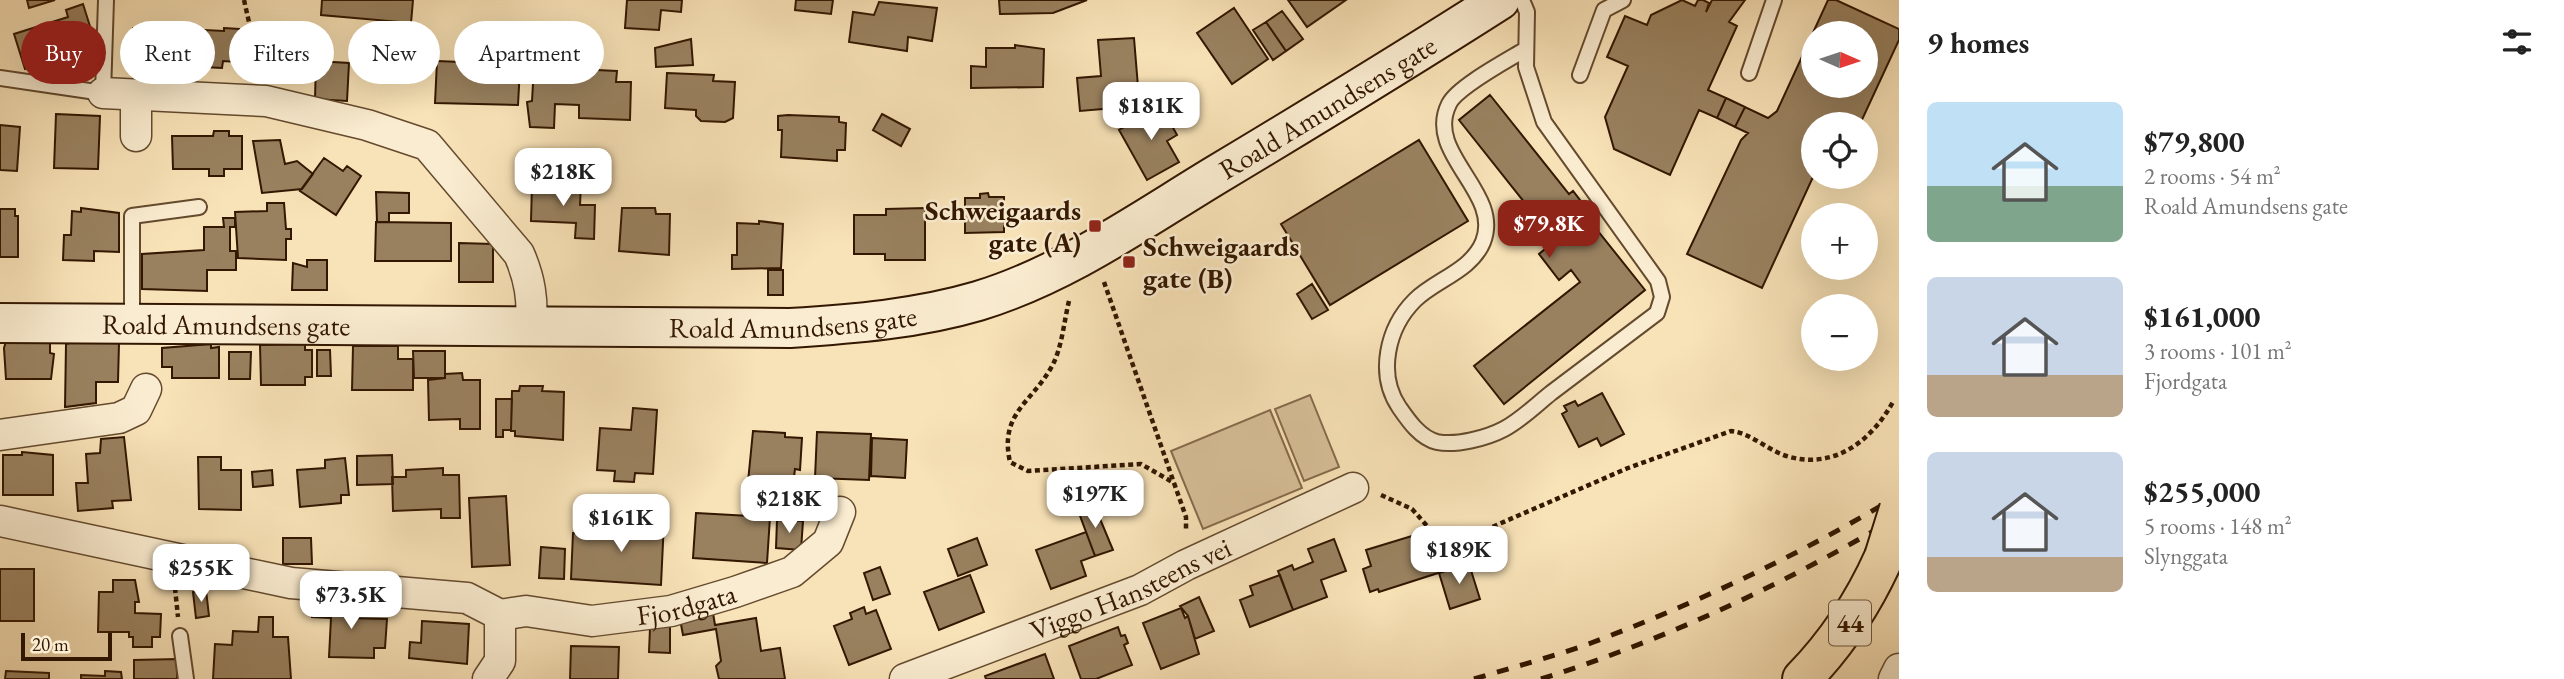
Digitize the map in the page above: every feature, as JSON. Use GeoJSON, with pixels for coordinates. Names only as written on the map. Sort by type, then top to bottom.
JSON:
{"type":"FeatureCollection","features":[{"type":"Feature","properties":{"kind":"main road","name":"44"},"geometry":{"type":"LineString","coordinates":[[1802,679],[1832,648],[1854,617],[1884,557],[1899,509]]}},
{"type":"Feature","properties":{"kind":"street","name":"Roald Amundsens gate"},"geometry":{"type":"LineString","coordinates":[[0,323],[790,328],[850,324],[935,312],[978,301],[1054,271],[1326,110],[1500,0]]}},
{"type":"Feature","properties":{"kind":"street"},"geometry":{"type":"LineString","coordinates":[[103,93],[266,101],[368,125],[427,145],[519,254],[528,274],[533,300],[531,327]]}},
{"type":"Feature","properties":{"kind":"street"},"geometry":{"type":"LineString","coordinates":[[136,95],[136,136]]}},
{"type":"Feature","properties":{"kind":"street"},"geometry":{"type":"LineString","coordinates":[[0,435],[119,418],[136,410],[146,389]]}},
{"type":"Feature","properties":{"kind":"street","name":"Viggo Hansteens vei"},"geometry":{"type":"LineString","coordinates":[[905,679],[1140,590],[1186,565],[1353,488]]}},
{"type":"Feature","properties":{"kind":"street","name":"Fjordgata"},"geometry":{"type":"LineString","coordinates":[[500,615],[526,611],[592,621],[671,611],[734,592],[792,572],[828,542],[840,512]]}},
{"type":"Feature","properties":{"kind":"street"},"geometry":{"type":"LineString","coordinates":[[0,521],[291,583],[467,598],[500,615],[500,661],[488,679]]}},
{"type":"Feature","properties":{"kind":"street"},"geometry":{"type":"LineString","coordinates":[[1894,679],[1899,669]]}},
{"type":"Feature","properties":{"kind":"lane"},"geometry":{"type":"LineString","coordinates":[[0,79],[103,93],[107,0]]}},
{"type":"Feature","properties":{"kind":"lane"},"geometry":{"type":"LineString","coordinates":[[1522,0],[1527,12],[1526,67],[1544,122],[1658,281],[1662,297],[1657,313],[1504,429],[1466,441],[1436,442],[1411,426],[1391,395],[1386,361],[1393,331],[1414,301],[1468,262],[1483,242],[1486,217],[1474,188],[1448,146],[1446,123],[1449,104],[1472,82],[1526,49]]}},
{"type":"Feature","properties":{"kind":"lane"},"geometry":{"type":"LineString","coordinates":[[1580,75],[1604,10],[1623,0]]}},
{"type":"Feature","properties":{"kind":"lane"},"geometry":{"type":"LineString","coordinates":[[1749,74],[1774,0]]}},
{"type":"Feature","properties":{"kind":"lane"},"geometry":{"type":"LineString","coordinates":[[132,323],[132,216],[199,207]]}},
{"type":"Feature","properties":{"kind":"lane"},"geometry":{"type":"LineString","coordinates":[[180,636],[186,679]]}},
{"type":"Feature","properties":{"kind":"path"},"geometry":{"type":"LineString","coordinates":[[244,0],[266,101]]}},
{"type":"Feature","properties":{"kind":"path"},"geometry":{"type":"LineString","coordinates":[[1054,271],[1070,299],[1053,364],[1011,418],[1006,443],[1010,462],[1028,471],[1140,464],[1174,483]]}},
{"type":"Feature","properties":{"kind":"path"},"geometry":{"type":"LineString","coordinates":[[1104,280],[1186,517],[1186,565]]}},
{"type":"Feature","properties":{"kind":"path"},"geometry":{"type":"LineString","coordinates":[[1353,488],[1388,496],[1412,509],[1446,547],[1628,468],[1731,431],[1741,432],[1790,457],[1816,460],[1843,453],[1874,432],[1894,400]]}},
{"type":"Feature","properties":{"kind":"path"},"geometry":{"type":"LineString","coordinates":[[173,560],[180,636]]}},
{"type":"Feature","properties":{"kind":"shaded area"},"geometry":{"type":"Polygon","coordinates":[[[1310,395],[1339,467],[1304,481],[1275,409],[1310,395]]]}},
{"type":"Feature","properties":{"kind":"shaded area"},"geometry":{"type":"Polygon","coordinates":[[[1270,410],[1302,488],[1203,529],[1171,451],[1270,410]]]}},
{"type":"Feature","properties":{"kind":"building"},"geometry":{"type":"Polygon","coordinates":[[[27,0],[55,0],[29,8],[27,0]]]}},
{"type":"Feature","properties":{"kind":"building"},"geometry":{"type":"Polygon","coordinates":[[[322,0],[413,0],[411,21],[321,15],[322,0]]]}},
{"type":"Feature","properties":{"kind":"building"},"geometry":{"type":"Polygon","coordinates":[[[627,0],[682,0],[681,12],[661,10],[659,30],[625,28],[627,0]]]}},
{"type":"Feature","properties":{"kind":"building"},"geometry":{"type":"Polygon","coordinates":[[[796,0],[833,0],[831,14],[795,10],[796,0]]]}},
{"type":"Feature","properties":{"kind":"building"},"geometry":{"type":"Polygon","coordinates":[[[999,0],[1087,0],[1053,13],[1000,14],[999,0]]]}},
{"type":"Feature","properties":{"kind":"building"},"geometry":{"type":"Polygon","coordinates":[[[1288,0],[1346,0],[1307,27],[1288,0]]]}},
{"type":"Feature","properties":{"kind":"building"},"geometry":{"type":"Polygon","coordinates":[[[1682,0],[1695,6],[1698,0],[1709,3],[1706,12],[1712,0],[1745,0],[1729,22],[1737,26],[1708,90],[1726,98],[1717,118],[1699,110],[1670,175],[1614,149],[1605,117],[1628,66],[1607,57],[1625,16],[1647,25],[1651,15],[1682,0]]]}},
{"type":"Feature","properties":{"kind":"building"},"geometry":{"type":"Polygon","coordinates":[[[1828,0],[1836,0],[1899,29],[1899,40],[1878,85],[1878,21],[1818,21],[1828,0]]]}},
{"type":"Feature","properties":{"kind":"building"},"geometry":{"type":"Polygon","coordinates":[[[879,2],[937,8],[932,41],[908,37],[907,51],[849,42],[853,12],[874,15],[879,2]]]}},
{"type":"Feature","properties":{"kind":"building"},"geometry":{"type":"Polygon","coordinates":[[[83,4],[88,21],[55,21],[68,17],[66,10],[83,4]]]}},
{"type":"Feature","properties":{"kind":"building"},"geometry":{"type":"Polygon","coordinates":[[[1234,8],[1268,59],[1232,84],[1197,33],[1234,8]]]}},
{"type":"Feature","properties":{"kind":"building"},"geometry":{"type":"Polygon","coordinates":[[[1282,11],[1303,39],[1286,51],[1266,22],[1282,11]]]}},
{"type":"Feature","properties":{"kind":"building"},"geometry":{"type":"Polygon","coordinates":[[[1266,22],[1286,51],[1273,60],[1253,30],[1266,22]]]}},
{"type":"Feature","properties":{"kind":"building"},"geometry":{"type":"Polygon","coordinates":[[[224,28],[229,28],[229,61],[223,61],[222,68],[215,68],[215,31],[224,31],[224,28]]]}},
{"type":"Feature","properties":{"kind":"building"},"geometry":{"type":"Polygon","coordinates":[[[21,32],[21,56],[14,34],[21,32]]]}},
{"type":"Feature","properties":{"kind":"building"},"geometry":{"type":"Polygon","coordinates":[[[1134,38],[1139,99],[1125,100],[1126,107],[1080,111],[1077,78],[1101,76],[1098,40],[1134,38]]]}},
{"type":"Feature","properties":{"kind":"building"},"geometry":{"type":"Polygon","coordinates":[[[691,39],[693,65],[656,67],[655,48],[691,39]]]}},
{"type":"Feature","properties":{"kind":"building"},"geometry":{"type":"Polygon","coordinates":[[[1015,45],[1044,49],[1043,87],[971,88],[971,66],[986,67],[986,48],[1015,48],[1015,45]]]}},
{"type":"Feature","properties":{"kind":"building"},"geometry":{"type":"Polygon","coordinates":[[[1801,59],[1801,98],[1872,98],[1866,112],[1801,112],[1801,189],[1807,189],[1762,288],[1687,254],[1741,140],[1748,133],[1735,127],[1745,107],[1768,118],[1777,111],[1801,59]]]}},
{"type":"Feature","properties":{"kind":"building"},"geometry":{"type":"Polygon","coordinates":[[[440,61],[454,62],[454,84],[519,84],[518,105],[435,103],[436,84],[440,84],[440,61]]]}},
{"type":"Feature","properties":{"kind":"building"},"geometry":{"type":"Polygon","coordinates":[[[334,62],[348,63],[347,101],[315,99],[315,84],[334,84],[334,62]]]}},
{"type":"Feature","properties":{"kind":"building"},"geometry":{"type":"Polygon","coordinates":[[[604,70],[617,71],[616,82],[631,82],[630,120],[579,118],[579,105],[555,104],[554,128],[530,127],[527,102],[532,101],[533,84],[604,84],[604,70]]]}},
{"type":"Feature","properties":{"kind":"building"},"geometry":{"type":"Polygon","coordinates":[[[667,73],[714,75],[713,81],[735,82],[733,118],[725,122],[701,121],[696,116],[696,110],[665,108],[667,73]]]}},
{"type":"Feature","properties":{"kind":"building"},"geometry":{"type":"Polygon","coordinates":[[[1490,95],[1569,194],[1573,191],[1590,213],[1586,216],[1645,290],[1504,404],[1474,366],[1580,282],[1571,270],[1559,280],[1539,254],[1555,241],[1459,120],[1490,95]]]}},
{"type":"Feature","properties":{"kind":"building"},"geometry":{"type":"Polygon","coordinates":[[[1726,98],[1745,107],[1735,127],[1717,118],[1726,98]]]}},
{"type":"Feature","properties":{"kind":"building"},"geometry":{"type":"Polygon","coordinates":[[[1161,106],[1177,135],[1167,141],[1179,162],[1147,180],[1119,130],[1161,106]]]}},
{"type":"Feature","properties":{"kind":"building"},"geometry":{"type":"Polygon","coordinates":[[[56,114],[100,116],[98,169],[54,168],[56,114]]]}},
{"type":"Feature","properties":{"kind":"building"},"geometry":{"type":"Polygon","coordinates":[[[882,114],[910,129],[901,146],[873,130],[882,114]]]}},
{"type":"Feature","properties":{"kind":"building"},"geometry":{"type":"Polygon","coordinates":[[[778,116],[839,117],[839,122],[846,123],[845,150],[837,150],[837,161],[781,157],[782,130],[778,130],[778,116]]]}},
{"type":"Feature","properties":{"kind":"building"},"geometry":{"type":"Polygon","coordinates":[[[0,125],[20,127],[17,171],[0,170],[0,125]]]}},
{"type":"Feature","properties":{"kind":"building"},"geometry":{"type":"Polygon","coordinates":[[[214,131],[229,131],[229,136],[242,136],[242,169],[224,169],[224,176],[209,176],[209,169],[173,169],[172,136],[213,136],[214,131]]]}},
{"type":"Feature","properties":{"kind":"building"},"geometry":{"type":"Polygon","coordinates":[[[280,140],[285,164],[297,161],[313,174],[302,189],[262,193],[253,141],[280,140]]]}},
{"type":"Feature","properties":{"kind":"building"},"geometry":{"type":"Polygon","coordinates":[[[1419,140],[1468,221],[1330,305],[1281,224],[1419,140]]]}},
{"type":"Feature","properties":{"kind":"building"},"geometry":{"type":"Polygon","coordinates":[[[324,158],[343,171],[347,166],[361,176],[336,215],[300,191],[324,158]]]}},
{"type":"Feature","properties":{"kind":"building"},"geometry":{"type":"Polygon","coordinates":[[[532,184],[581,185],[580,205],[595,205],[594,239],[575,238],[576,223],[531,221],[532,184]]]}},
{"type":"Feature","properties":{"kind":"building"},"geometry":{"type":"Polygon","coordinates":[[[376,192],[409,193],[409,213],[389,213],[389,222],[377,222],[376,192]]]}},
{"type":"Feature","properties":{"kind":"building"},"geometry":{"type":"Polygon","coordinates":[[[988,193],[989,197],[1004,197],[1004,232],[965,233],[965,198],[980,198],[980,194],[988,193]]]}},
{"type":"Feature","properties":{"kind":"building"},"geometry":{"type":"Polygon","coordinates":[[[267,203],[284,203],[286,229],[291,229],[291,239],[286,239],[286,260],[238,258],[235,212],[267,211],[267,203]]]}},
{"type":"Feature","properties":{"kind":"building"},"geometry":{"type":"Polygon","coordinates":[[[81,208],[119,213],[119,252],[94,251],[94,261],[63,260],[64,235],[71,235],[72,211],[81,212],[81,208]]]}},
{"type":"Feature","properties":{"kind":"building"},"geometry":{"type":"Polygon","coordinates":[[[622,208],[655,208],[656,214],[670,214],[669,255],[619,251],[622,208]]]}},
{"type":"Feature","properties":{"kind":"building"},"geometry":{"type":"Polygon","coordinates":[[[925,208],[925,260],[885,260],[885,254],[854,254],[854,215],[886,215],[886,209],[925,208]]]}},
{"type":"Feature","properties":{"kind":"building"},"geometry":{"type":"Polygon","coordinates":[[[0,209],[15,209],[15,216],[18,216],[18,257],[0,257],[0,209]]]}},
{"type":"Feature","properties":{"kind":"building"},"geometry":{"type":"Polygon","coordinates":[[[223,218],[235,218],[235,227],[230,227],[230,251],[236,251],[236,270],[207,270],[207,291],[142,289],[142,254],[204,250],[204,227],[224,227],[223,218]]]}},
{"type":"Feature","properties":{"kind":"building"},"geometry":{"type":"Polygon","coordinates":[[[759,221],[783,224],[781,268],[732,269],[732,255],[737,255],[737,223],[759,224],[759,221]]]}},
{"type":"Feature","properties":{"kind":"building"},"geometry":{"type":"Polygon","coordinates":[[[376,222],[451,223],[451,261],[375,261],[376,222]]]}},
{"type":"Feature","properties":{"kind":"building"},"geometry":{"type":"Polygon","coordinates":[[[459,243],[493,244],[493,282],[459,282],[459,243]]]}},
{"type":"Feature","properties":{"kind":"building"},"geometry":{"type":"Polygon","coordinates":[[[307,260],[327,260],[327,290],[292,290],[293,263],[307,267],[307,260]]]}},
{"type":"Feature","properties":{"kind":"building"},"geometry":{"type":"Polygon","coordinates":[[[768,270],[783,270],[783,295],[768,295],[768,270]]]}},
{"type":"Feature","properties":{"kind":"building"},"geometry":{"type":"Polygon","coordinates":[[[1312,284],[1328,310],[1312,319],[1297,294],[1312,284]]]}},
{"type":"Feature","properties":{"kind":"building"},"geometry":{"type":"Polygon","coordinates":[[[6,341],[50,342],[50,353],[54,354],[51,379],[6,379],[6,341]]]}},
{"type":"Feature","properties":{"kind":"building"},"geometry":{"type":"Polygon","coordinates":[[[119,343],[118,382],[96,382],[96,403],[65,407],[66,344],[119,343]]]}},
{"type":"Feature","properties":{"kind":"building"},"geometry":{"type":"Polygon","coordinates":[[[211,344],[211,348],[219,347],[219,378],[172,378],[172,367],[162,367],[162,348],[211,344]]]}},
{"type":"Feature","properties":{"kind":"building"},"geometry":{"type":"Polygon","coordinates":[[[305,344],[305,350],[312,350],[312,377],[305,377],[305,385],[261,385],[260,345],[305,344]]]}},
{"type":"Feature","properties":{"kind":"building"},"geometry":{"type":"Polygon","coordinates":[[[353,346],[398,346],[398,359],[413,359],[413,390],[352,390],[353,346]]]}},
{"type":"Feature","properties":{"kind":"building"},"geometry":{"type":"Polygon","coordinates":[[[317,350],[330,350],[331,376],[317,376],[317,350]]]}},
{"type":"Feature","properties":{"kind":"building"},"geometry":{"type":"Polygon","coordinates":[[[413,351],[445,351],[445,378],[414,378],[413,351]]]}},
{"type":"Feature","properties":{"kind":"building"},"geometry":{"type":"Polygon","coordinates":[[[229,352],[251,352],[250,379],[229,379],[229,352]]]}},
{"type":"Feature","properties":{"kind":"building"},"geometry":{"type":"Polygon","coordinates":[[[462,373],[463,380],[480,380],[480,429],[460,429],[460,419],[429,420],[428,380],[445,378],[445,374],[462,373]]]}},
{"type":"Feature","properties":{"kind":"building"},"geometry":{"type":"Polygon","coordinates":[[[520,386],[543,386],[542,391],[564,392],[563,440],[515,436],[515,431],[511,431],[512,391],[519,391],[520,386]]]}},
{"type":"Feature","properties":{"kind":"building"},"geometry":{"type":"Polygon","coordinates":[[[1602,393],[1624,434],[1601,446],[1597,438],[1579,447],[1562,414],[1567,411],[1564,406],[1575,401],[1578,406],[1602,393]]]}},
{"type":"Feature","properties":{"kind":"building"},"geometry":{"type":"Polygon","coordinates":[[[496,399],[512,399],[511,430],[503,430],[503,437],[496,437],[496,399]]]}},
{"type":"Feature","properties":{"kind":"building"},"geometry":{"type":"Polygon","coordinates":[[[633,408],[657,410],[653,474],[635,473],[634,482],[614,481],[615,471],[597,470],[600,428],[631,430],[633,408]]]}},
{"type":"Feature","properties":{"kind":"building"},"geometry":{"type":"Polygon","coordinates":[[[753,431],[785,433],[785,437],[802,438],[800,470],[795,469],[793,485],[748,482],[753,431]]]}},
{"type":"Feature","properties":{"kind":"building"},"geometry":{"type":"Polygon","coordinates":[[[817,432],[871,434],[869,480],[815,478],[817,432]]]}},
{"type":"Feature","properties":{"kind":"building"},"geometry":{"type":"Polygon","coordinates":[[[124,437],[131,500],[112,501],[113,508],[78,511],[76,483],[88,483],[86,454],[100,453],[101,439],[124,437]]]}},
{"type":"Feature","properties":{"kind":"building"},"geometry":{"type":"Polygon","coordinates":[[[872,438],[907,440],[905,478],[871,476],[872,438]]]}},
{"type":"Feature","properties":{"kind":"building"},"geometry":{"type":"Polygon","coordinates":[[[22,452],[53,455],[53,495],[3,495],[3,455],[22,455],[22,452]]]}},
{"type":"Feature","properties":{"kind":"building"},"geometry":{"type":"Polygon","coordinates":[[[392,455],[393,484],[357,485],[357,456],[392,455]]]}},
{"type":"Feature","properties":{"kind":"building"},"geometry":{"type":"Polygon","coordinates":[[[198,457],[221,457],[221,470],[241,470],[241,510],[199,509],[198,457]]]}},
{"type":"Feature","properties":{"kind":"building"},"geometry":{"type":"Polygon","coordinates":[[[345,458],[349,495],[341,495],[341,503],[300,507],[297,470],[325,468],[325,460],[345,458]]]}},
{"type":"Feature","properties":{"kind":"building"},"geometry":{"type":"Polygon","coordinates":[[[443,468],[443,475],[459,475],[460,518],[441,518],[441,509],[393,511],[392,477],[406,477],[406,470],[443,468]]]}},
{"type":"Feature","properties":{"kind":"building"},"geometry":{"type":"Polygon","coordinates":[[[272,470],[273,485],[253,487],[252,472],[272,470]]]}},
{"type":"Feature","properties":{"kind":"building"},"geometry":{"type":"Polygon","coordinates":[[[794,482],[798,483],[796,504],[767,502],[768,484],[793,485],[794,482]]]}},
{"type":"Feature","properties":{"kind":"building"},"geometry":{"type":"Polygon","coordinates":[[[506,496],[510,565],[472,567],[469,498],[506,496]]]}},
{"type":"Feature","properties":{"kind":"building"},"geometry":{"type":"Polygon","coordinates":[[[1093,502],[1113,550],[1095,556],[1079,513],[1082,512],[1080,507],[1093,502]]]}},
{"type":"Feature","properties":{"kind":"building"},"geometry":{"type":"Polygon","coordinates":[[[696,513],[770,517],[767,563],[693,558],[696,513]]]}},
{"type":"Feature","properties":{"kind":"building"},"geometry":{"type":"Polygon","coordinates":[[[612,520],[664,521],[661,585],[571,579],[573,533],[612,535],[612,520]]]}},
{"type":"Feature","properties":{"kind":"building"},"geometry":{"type":"Polygon","coordinates":[[[777,520],[803,521],[801,550],[776,548],[777,520]]]}},
{"type":"Feature","properties":{"kind":"building"},"geometry":{"type":"Polygon","coordinates":[[[1086,532],[1095,556],[1081,561],[1086,576],[1051,589],[1036,550],[1086,532]]]}},
{"type":"Feature","properties":{"kind":"building"},"geometry":{"type":"Polygon","coordinates":[[[1425,532],[1438,573],[1379,592],[1378,589],[1370,592],[1363,569],[1371,566],[1366,550],[1425,532]]]}},
{"type":"Feature","properties":{"kind":"building"},"geometry":{"type":"Polygon","coordinates":[[[283,538],[311,538],[312,564],[283,564],[283,538]]]}},
{"type":"Feature","properties":{"kind":"building"},"geometry":{"type":"Polygon","coordinates":[[[977,538],[987,565],[958,576],[948,549],[977,538]]]}},
{"type":"Feature","properties":{"kind":"building"},"geometry":{"type":"Polygon","coordinates":[[[1334,539],[1346,571],[1321,580],[1327,597],[1293,610],[1278,571],[1292,565],[1294,570],[1313,562],[1308,549],[1334,539]]]}},
{"type":"Feature","properties":{"kind":"building"},"geometry":{"type":"Polygon","coordinates":[[[541,547],[565,549],[564,579],[539,578],[541,547]]]}},
{"type":"Feature","properties":{"kind":"building"},"geometry":{"type":"Polygon","coordinates":[[[1469,564],[1480,599],[1450,609],[1439,573],[1469,564]]]}},
{"type":"Feature","properties":{"kind":"building"},"geometry":{"type":"Polygon","coordinates":[[[880,567],[890,594],[873,600],[864,573],[880,567]]]}},
{"type":"Feature","properties":{"kind":"building"},"geometry":{"type":"Polygon","coordinates":[[[0,569],[34,569],[34,621],[0,621],[0,569]]]}},
{"type":"Feature","properties":{"kind":"building"},"geometry":{"type":"Polygon","coordinates":[[[970,575],[984,612],[939,630],[924,592],[970,575]]]}},
{"type":"Feature","properties":{"kind":"building"},"geometry":{"type":"Polygon","coordinates":[[[1280,575],[1293,610],[1250,627],[1240,600],[1253,595],[1250,586],[1280,575]]]}},
{"type":"Feature","properties":{"kind":"building"},"geometry":{"type":"Polygon","coordinates":[[[113,580],[135,580],[139,602],[135,602],[135,613],[161,614],[160,637],[152,637],[152,647],[133,647],[133,637],[129,637],[129,632],[98,632],[99,592],[113,592],[113,580]]]}},
{"type":"Feature","properties":{"kind":"building"},"geometry":{"type":"Polygon","coordinates":[[[206,590],[209,616],[196,618],[193,592],[206,590]]]}},
{"type":"Feature","properties":{"kind":"building"},"geometry":{"type":"Polygon","coordinates":[[[1199,597],[1214,631],[1195,639],[1188,616],[1180,606],[1199,597]]]}},
{"type":"Feature","properties":{"kind":"building"},"geometry":{"type":"Polygon","coordinates":[[[313,599],[343,601],[343,616],[347,618],[387,619],[385,648],[374,648],[374,658],[329,657],[331,618],[312,617],[313,599]]]}},
{"type":"Feature","properties":{"kind":"building"},"geometry":{"type":"Polygon","coordinates":[[[864,607],[866,614],[876,610],[891,649],[849,665],[834,626],[852,619],[850,613],[864,607]]]}},
{"type":"Feature","properties":{"kind":"building"},"geometry":{"type":"Polygon","coordinates":[[[1181,608],[1185,618],[1188,616],[1199,654],[1161,669],[1143,623],[1181,608]]]}},
{"type":"Feature","properties":{"kind":"building"},"geometry":{"type":"Polygon","coordinates":[[[713,613],[715,625],[756,618],[761,651],[780,648],[785,679],[719,679],[716,666],[721,661],[716,629],[683,635],[680,619],[713,613]]]}},
{"type":"Feature","properties":{"kind":"building"},"geometry":{"type":"Polygon","coordinates":[[[259,617],[273,617],[273,637],[288,637],[291,679],[213,679],[215,644],[232,645],[233,631],[258,632],[259,617]]]}},
{"type":"Feature","properties":{"kind":"building"},"geometry":{"type":"Polygon","coordinates":[[[670,617],[670,653],[649,652],[650,628],[670,617]]]}},
{"type":"Feature","properties":{"kind":"building"},"geometry":{"type":"Polygon","coordinates":[[[422,621],[469,624],[467,664],[409,658],[410,642],[421,643],[422,621]]]}},
{"type":"Feature","properties":{"kind":"building"},"geometry":{"type":"Polygon","coordinates":[[[1118,627],[1121,636],[1125,635],[1128,643],[1124,645],[1132,665],[1096,679],[1081,679],[1069,646],[1118,627]]]}},
{"type":"Feature","properties":{"kind":"building"},"geometry":{"type":"Polygon","coordinates":[[[571,646],[619,647],[618,679],[570,679],[571,646]]]}},
{"type":"Feature","properties":{"kind":"building"},"geometry":{"type":"Polygon","coordinates":[[[1045,654],[1054,679],[986,679],[985,676],[1045,654]]]}},
{"type":"Feature","properties":{"kind":"building"},"geometry":{"type":"Polygon","coordinates":[[[177,659],[177,679],[134,679],[134,660],[177,659]]]}},
{"type":"Feature","properties":{"kind":"building"},"geometry":{"type":"Polygon","coordinates":[[[6,671],[49,673],[49,679],[5,679],[6,671]]]}},
{"type":"Feature","properties":{"kind":"building"},"geometry":{"type":"Polygon","coordinates":[[[105,671],[121,672],[122,679],[81,679],[81,675],[105,676],[105,671]]]}},
{"type":"Feature","properties":{"kind":"railway"},"geometry":{"type":"LineString","coordinates":[[1474,679],[1577,648],[1631,628],[1787,557],[1899,495]]}},
{"type":"Feature","properties":{"kind":"railway"},"geometry":{"type":"LineString","coordinates":[[1541,679],[1587,664],[1724,608],[1857,541],[1899,516]]}},
{"type":"Feature","properties":{"kind":"place","name":"Schweigaards gate (A)"},"geometry":{"type":"Point","coordinates":[1095,226]}},
{"type":"Feature","properties":{"kind":"place","name":"Schweigaards gate (B)"},"geometry":{"type":"Point","coordinates":[1129,262]}}]}
